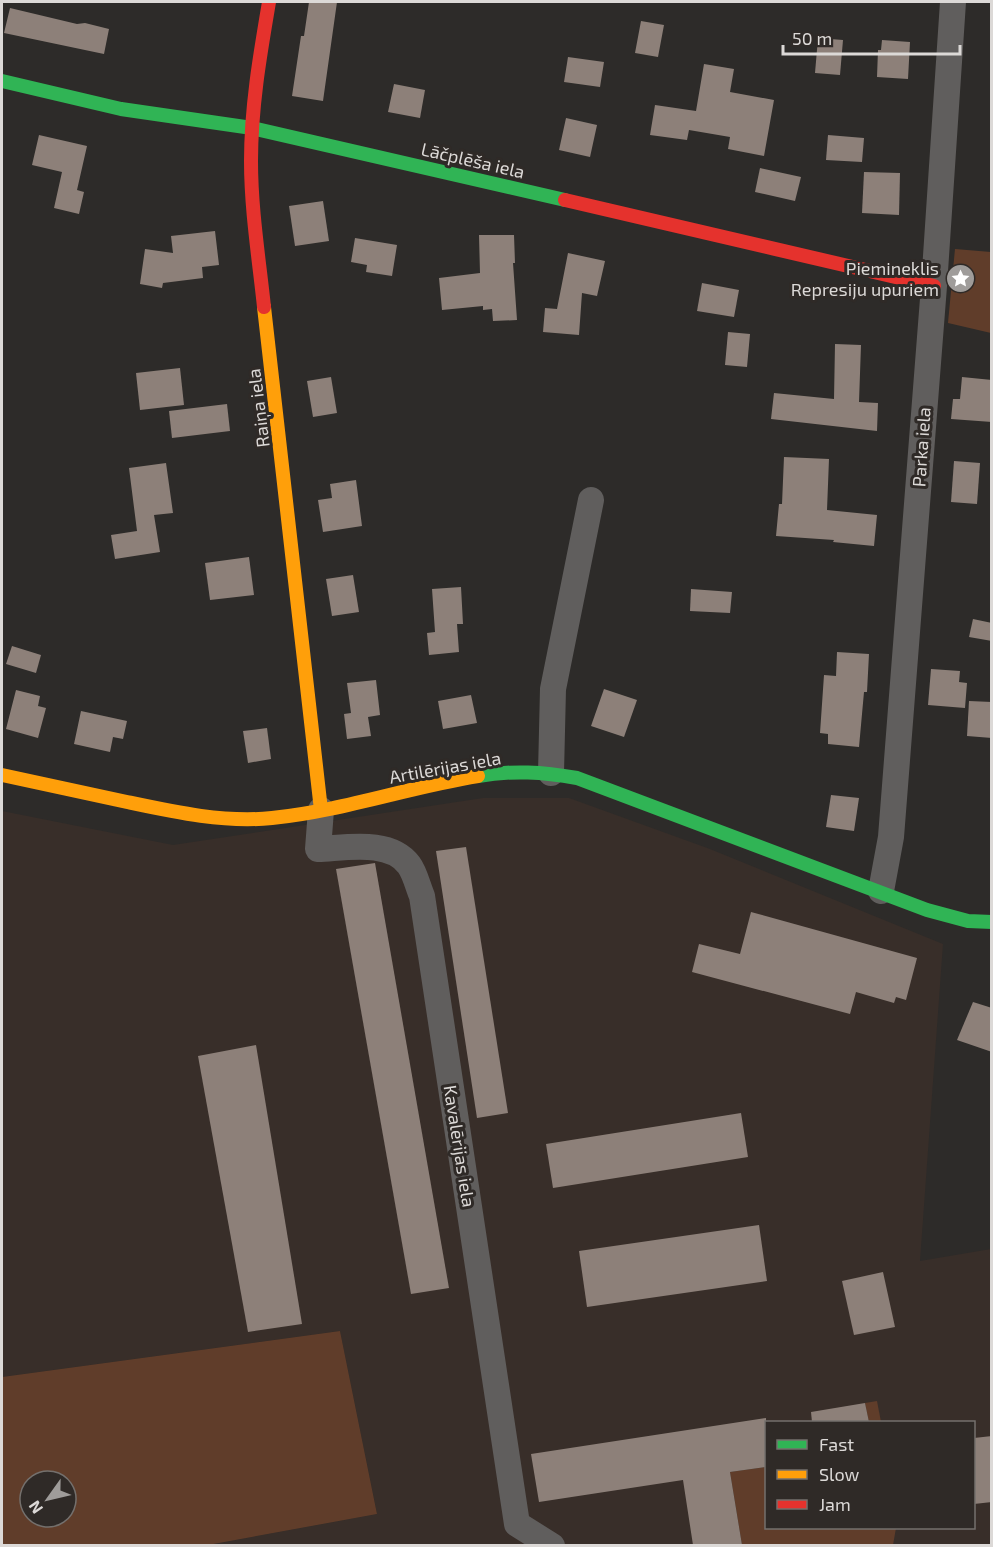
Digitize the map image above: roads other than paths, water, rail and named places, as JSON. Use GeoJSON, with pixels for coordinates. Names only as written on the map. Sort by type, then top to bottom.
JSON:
{"type":"FeatureCollection","features":[{"type":"Feature","properties":{"kind":"street","name":"Raiņa iela"},"geometry":{"type":"LineString","coordinates":[[269,2],[254,95],[251,164],[256,236],[321,810]]}},
{"type":"Feature","properties":{"kind":"street","name":"Parka iela"},"geometry":{"type":"LineString","coordinates":[[881,891],[891,837],[934,286],[953,2]]}},
{"type":"Feature","properties":{"kind":"street","name":"Lāčplēša iela"},"geometry":{"type":"LineString","coordinates":[[2,81],[121,109],[252,128],[934,286]]}},
{"type":"Feature","properties":{"kind":"street"},"geometry":{"type":"LineString","coordinates":[[550,773],[553,689],[591,500]]}},
{"type":"Feature","properties":{"kind":"street","name":"Artilērijas iela"},"geometry":{"type":"LineString","coordinates":[[2,775],[176,812],[242,819],[272,818],[321,810],[452,780],[496,773],[550,773],[577,778],[927,910],[968,921],[992,922]]}},
{"type":"Feature","properties":{"kind":"street","name":"Kavalērijas iela"},"geometry":{"type":"LineString","coordinates":[[321,810],[318,849],[352,847],[389,849],[409,864],[422,896],[517,1524],[552,1545]]}},
{"type":"Feature","properties":{"kind":"place","name":"Piemineklis Represiju upuriem"},"geometry":{"type":"Point","coordinates":[960,278]}}]}
